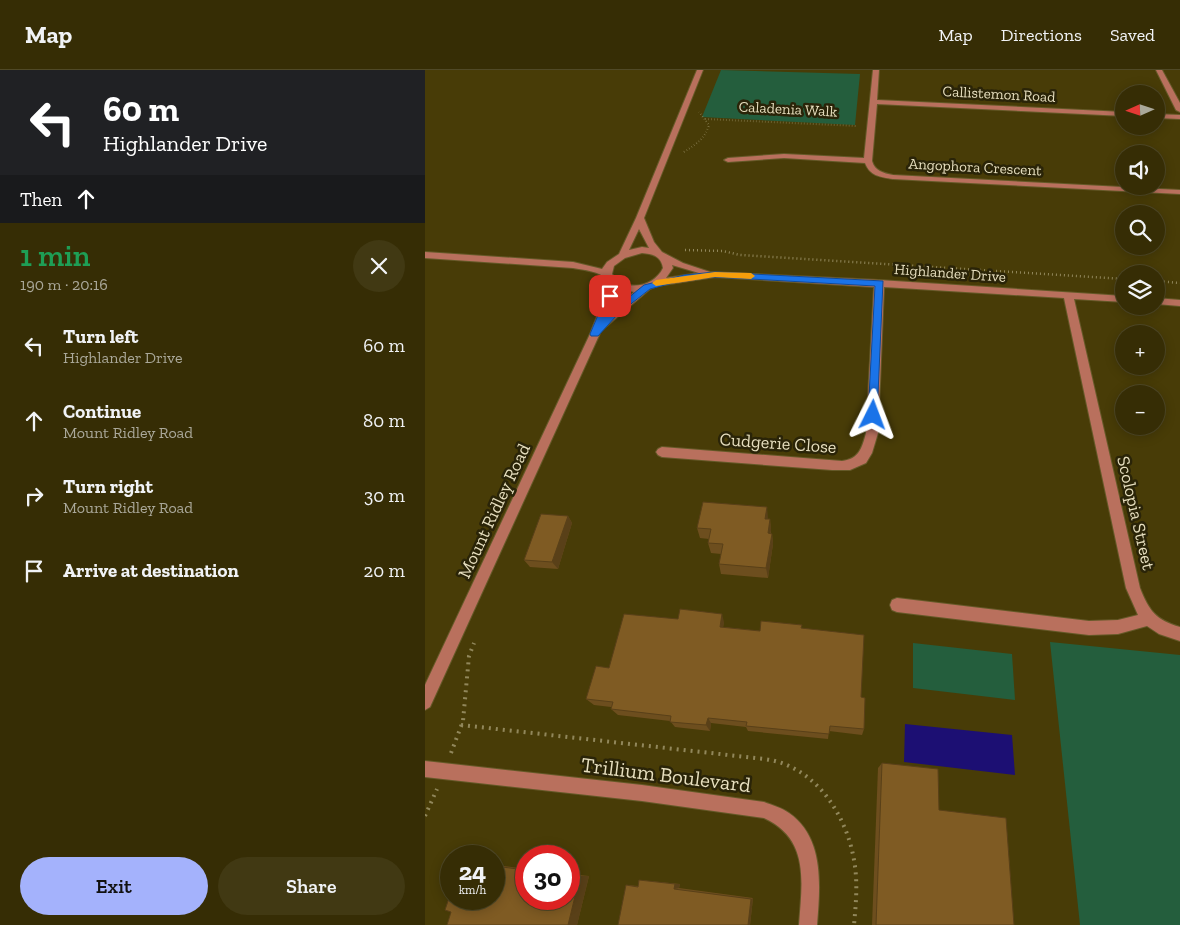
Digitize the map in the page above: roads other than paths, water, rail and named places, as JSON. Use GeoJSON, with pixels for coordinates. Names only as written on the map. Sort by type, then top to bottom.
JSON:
{"type":"FeatureCollection","features":[{"type":"Feature","properties":{"kind":"street"},"geometry":{"type":"LineString","coordinates":[[609,278],[611,264],[620,256],[640,218],[700,70]]}},
{"type":"Feature","properties":{"kind":"street"},"geometry":{"type":"LineString","coordinates":[[728,160],[784,156],[868,161],[876,70],[872,70]]}},
{"type":"Feature","properties":{"kind":"street"},"geometry":{"type":"LineString","coordinates":[[1159,70],[1180,110]]}},
{"type":"Feature","properties":{"kind":"street","name":"Callistemon Road"},"geometry":{"type":"LineString","coordinates":[[873,102],[1115,114]]}},
{"type":"Feature","properties":{"kind":"street"},"geometry":{"type":"LineString","coordinates":[[1165,116],[1180,117]]}},
{"type":"Feature","properties":{"kind":"street","name":"Angophora Crescent"},"geometry":{"type":"LineString","coordinates":[[868,161],[870,168],[875,172],[893,177],[1180,192]]}},
{"type":"Feature","properties":{"kind":"street"},"geometry":{"type":"LineString","coordinates":[[573,264],[599,271],[626,288],[651,285],[666,273],[668,268],[662,256],[650,243],[640,218]]}},
{"type":"Feature","properties":{"kind":"street"},"geometry":{"type":"LineString","coordinates":[[425,255],[573,264],[597,263],[642,250],[662,256]]}},
{"type":"Feature","properties":{"kind":"street","name":"Highlander Drive"},"geometry":{"type":"LineString","coordinates":[[662,256],[680,265],[715,274],[1115,298]]}},
{"type":"Feature","properties":{"kind":"street","name":"Highlander Drive"},"geometry":{"type":"LineString","coordinates":[[651,285],[715,274]]}},
{"type":"Feature","properties":{"kind":"street","name":"Mount Ridley Road"},"geometry":{"type":"LineString","coordinates":[[425,702],[595,334],[610,296],[609,278]]}},
{"type":"Feature","properties":{"kind":"street","name":"Cudgerie Close"},"geometry":{"type":"LineString","coordinates":[[661,452],[821,465],[847,466],[861,461],[869,451],[872,433],[879,283]]}},
{"type":"Feature","properties":{"kind":"street","name":"Mount Ridley Road"},"geometry":{"type":"LineString","coordinates":[[595,334],[615,312],[651,285]]}},
{"type":"Feature","properties":{"kind":"street","name":"Scolopia Street"},"geometry":{"type":"LineString","coordinates":[[1068,295],[1133,588],[1139,604],[1148,619]]}},
{"type":"Feature","properties":{"kind":"street"},"geometry":{"type":"LineString","coordinates":[[1165,302],[1180,303]]}},
{"type":"Feature","properties":{"kind":"street"},"geometry":{"type":"LineString","coordinates":[[897,606],[1089,628],[1118,627],[1148,619],[1164,629],[1180,634]]}},
{"type":"Feature","properties":{"kind":"street","name":"Trillium Boulevard"},"geometry":{"type":"LineString","coordinates":[[425,769],[642,793],[764,810],[778,814],[797,830],[805,842],[809,860],[808,925]]}}]}
